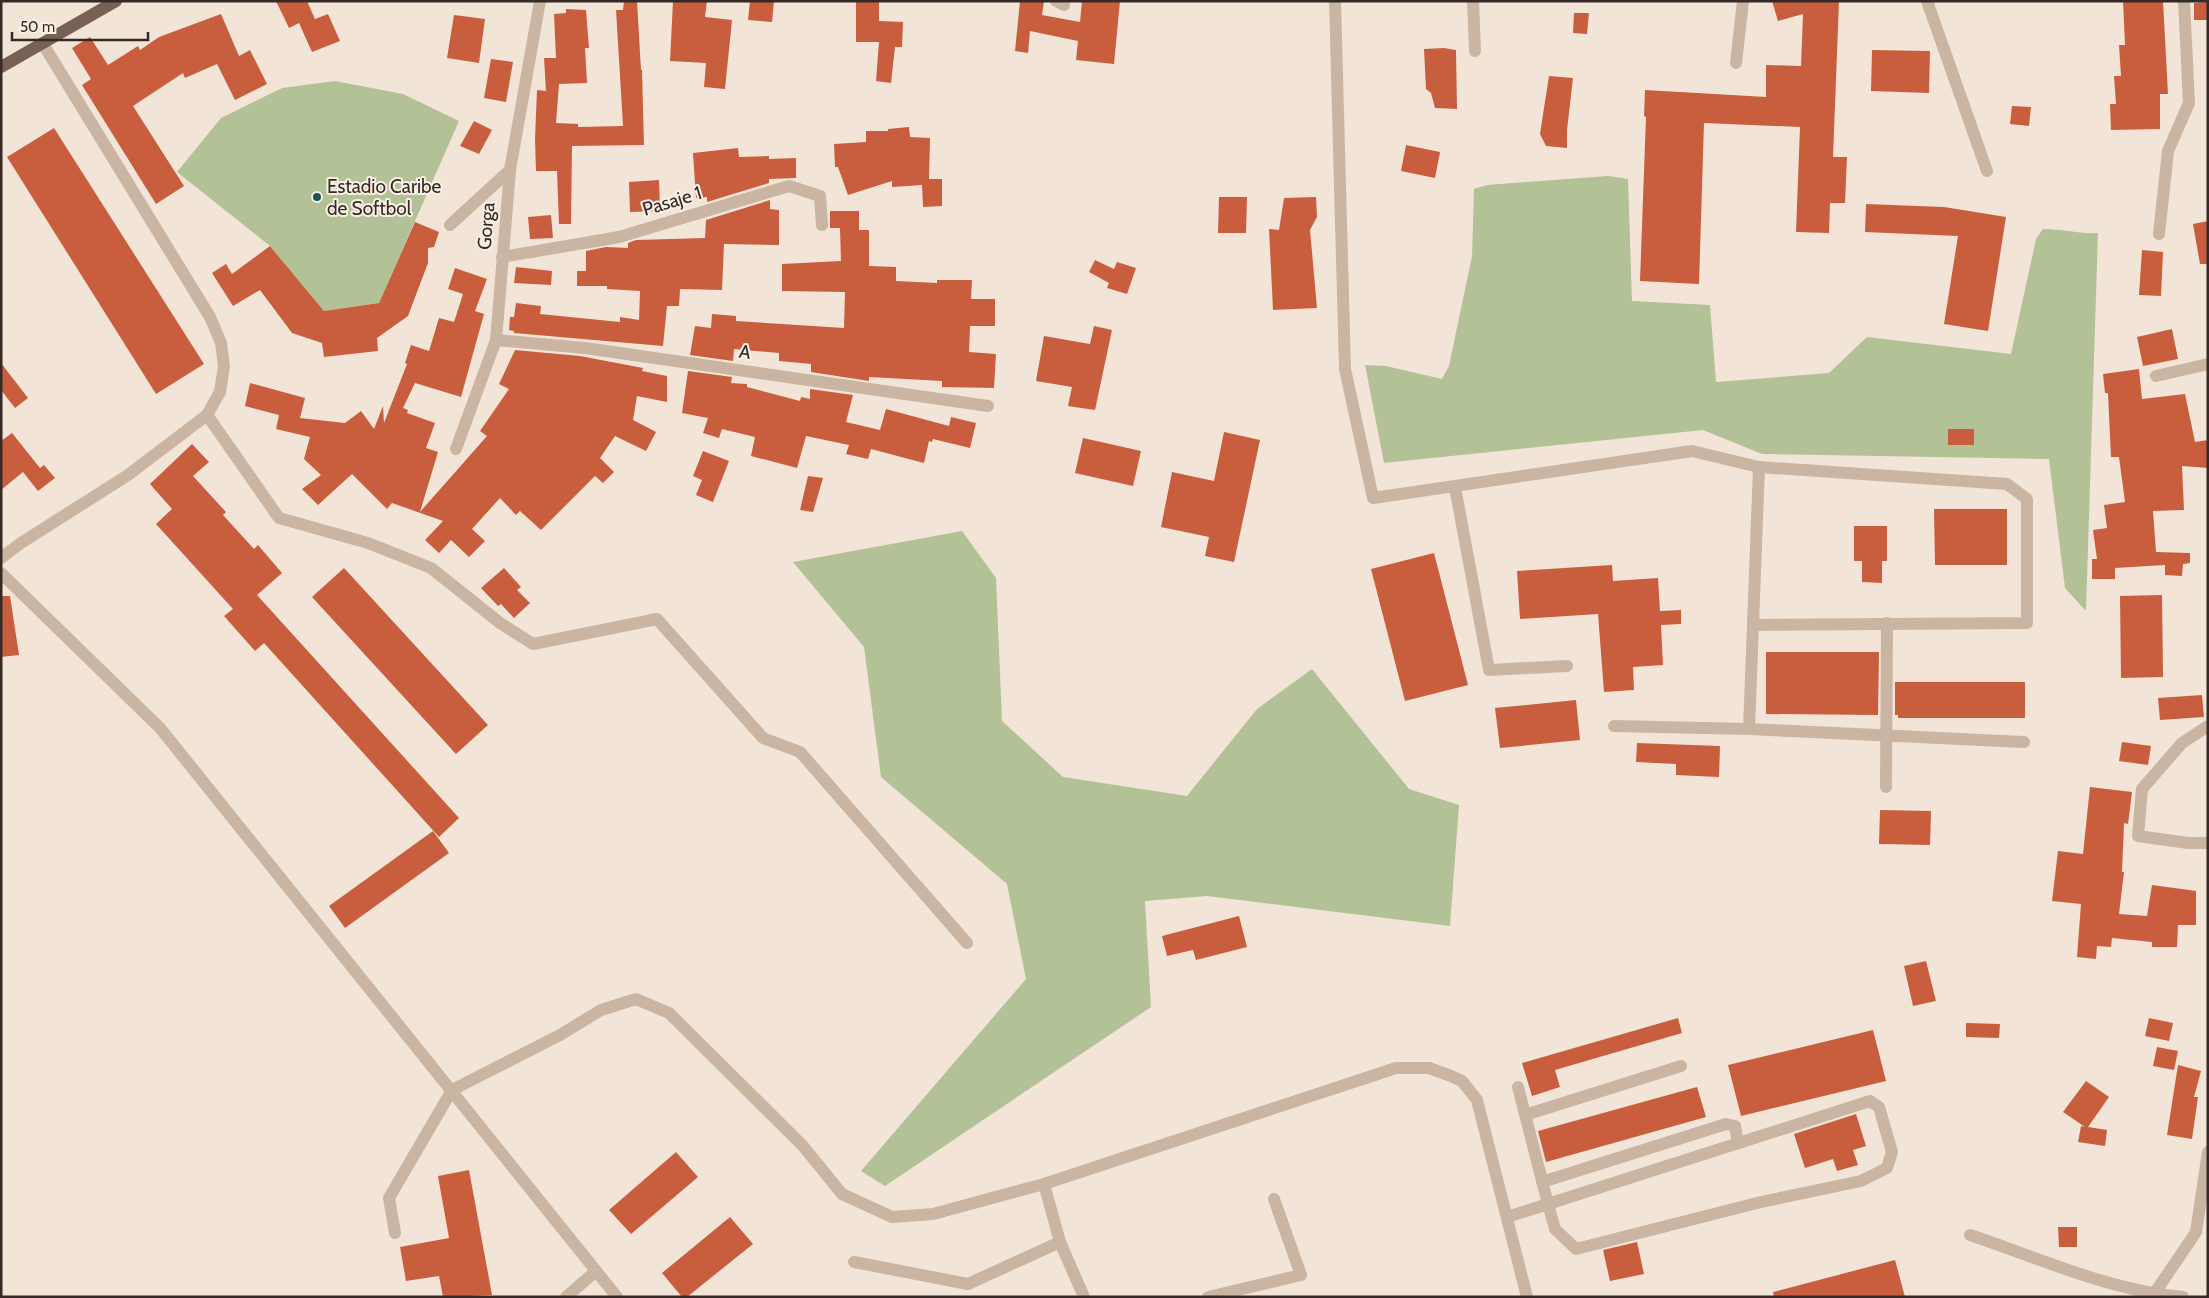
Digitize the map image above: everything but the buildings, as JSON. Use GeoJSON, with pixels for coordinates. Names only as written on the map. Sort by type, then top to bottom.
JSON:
{"type":"FeatureCollection","features":[{"type":"Feature","properties":{"kind":"main road"},"geometry":{"type":"LineString","coordinates":[[1,67],[116,1]]}},
{"type":"Feature","properties":{"kind":"street","name":"Gorga"},"geometry":{"type":"LineString","coordinates":[[456,449],[496,340],[510,170],[540,1]]}},
{"type":"Feature","properties":{"kind":"street"},"geometry":{"type":"LineString","coordinates":[[1335,1],[1345,369],[1372,498],[1692,451],[1759,466],[2007,484],[2027,499],[2027,623],[1888,623],[1753,626]]}},
{"type":"Feature","properties":{"kind":"street"},"geometry":{"type":"LineString","coordinates":[[1473,1],[1475,51]]}},
{"type":"Feature","properties":{"kind":"street"},"geometry":{"type":"LineString","coordinates":[[1736,63],[1743,1]]}},
{"type":"Feature","properties":{"kind":"street"},"geometry":{"type":"LineString","coordinates":[[1927,1],[1987,171]]}},
{"type":"Feature","properties":{"kind":"street"},"geometry":{"type":"LineString","coordinates":[[2159,234],[2168,151],[2189,103],[2184,1]]}},
{"type":"Feature","properties":{"kind":"street"},"geometry":{"type":"LineString","coordinates":[[1,558],[21,542],[128,475],[207,415],[220,392],[224,366],[221,343],[210,317],[43,44]]}},
{"type":"Feature","properties":{"kind":"street"},"geometry":{"type":"LineString","coordinates":[[450,225],[510,170]]}},
{"type":"Feature","properties":{"kind":"street","name":"Pasaje 1"},"geometry":{"type":"LineString","coordinates":[[502,257],[619,237],[789,186],[820,196],[822,225]]}},
{"type":"Feature","properties":{"kind":"street","name":"A"},"geometry":{"type":"LineString","coordinates":[[496,340],[585,348],[988,406]]}},
{"type":"Feature","properties":{"kind":"street"},"geometry":{"type":"LineString","coordinates":[[2156,376],[2208,364]]}},
{"type":"Feature","properties":{"kind":"street"},"geometry":{"type":"LineString","coordinates":[[207,415],[279,518],[368,543],[431,568],[500,623],[533,644],[657,620],[763,738],[800,752],[967,943]]}},
{"type":"Feature","properties":{"kind":"street"},"geometry":{"type":"LineString","coordinates":[[1749,729],[1759,466]]}},
{"type":"Feature","properties":{"kind":"street"},"geometry":{"type":"LineString","coordinates":[[1455,487],[1489,670],[1567,666]]}},
{"type":"Feature","properties":{"kind":"street"},"geometry":{"type":"LineString","coordinates":[[1,573],[160,728],[617,1297]]}},
{"type":"Feature","properties":{"kind":"street"},"geometry":{"type":"LineString","coordinates":[[1886,786],[1888,623]]}},
{"type":"Feature","properties":{"kind":"street"},"geometry":{"type":"LineString","coordinates":[[1614,726],[1749,729],[2024,742]]}},
{"type":"Feature","properties":{"kind":"street"},"geometry":{"type":"LineString","coordinates":[[2208,726],[2182,743],[2142,789],[2138,836],[2188,844],[2208,843]]}},
{"type":"Feature","properties":{"kind":"street"},"geometry":{"type":"LineString","coordinates":[[395,1233],[389,1198],[452,1090],[560,1035],[601,1010],[636,999],[669,1013],[803,1146],[842,1194],[892,1217],[933,1214],[1044,1184],[1396,1068],[1429,1068],[1462,1081],[1477,1100],[1527,1297]]}},
{"type":"Feature","properties":{"kind":"street"},"geometry":{"type":"LineString","coordinates":[[1525,1116],[1681,1066]]}},
{"type":"Feature","properties":{"kind":"street"},"geometry":{"type":"LineString","coordinates":[[1507,1217],[1548,1204],[1738,1143],[1870,1101],[1879,1107],[1892,1152],[1887,1168],[1861,1181],[1761,1202],[1576,1249],[1555,1230],[1548,1204],[1542,1182],[1525,1116],[1518,1086]]}},
{"type":"Feature","properties":{"kind":"street"},"geometry":{"type":"LineString","coordinates":[[1542,1182],[1726,1124],[1735,1126],[1738,1143]]}},
{"type":"Feature","properties":{"kind":"street"},"geometry":{"type":"LineString","coordinates":[[2154,1296],[2196,1232],[2208,1152]]}},
{"type":"Feature","properties":{"kind":"street"},"geometry":{"type":"LineString","coordinates":[[1044,1184],[1060,1242],[1084,1297]]}},
{"type":"Feature","properties":{"kind":"street"},"geometry":{"type":"LineString","coordinates":[[1208,1297],[1301,1275],[1274,1199]]}},
{"type":"Feature","properties":{"kind":"street"},"geometry":{"type":"LineString","coordinates":[[1970,1235],[2154,1296],[2183,1297]]}},
{"type":"Feature","properties":{"kind":"street"},"geometry":{"type":"LineString","coordinates":[[854,1262],[968,1291],[1060,1242]]}},
{"type":"Feature","properties":{"kind":"street"},"geometry":{"type":"LineString","coordinates":[[566,1297],[596,1271]]}},
{"type":"Feature","properties":{"kind":"green space","name":"Estadio Caribe de Softbol"},"geometry":{"type":"Polygon","coordinates":[[[335,81],[403,94],[459,121],[379,303],[324,311],[270,246],[177,172],[221,118],[282,88],[335,81]]]}},
{"type":"Feature","properties":{"kind":"green space"},"geometry":{"type":"Polygon","coordinates":[[[1608,176],[1628,179],[1632,301],[1710,305],[1716,382],[1829,373],[1867,337],[2011,354],[2036,239],[2043,229],[2098,233],[2086,611],[2065,588],[2049,459],[1762,454],[1703,430],[1384,463],[1365,365],[1386,366],[1442,379],[1449,366],[1472,256],[1474,189],[1487,185],[1608,176]]]}},
{"type":"Feature","properties":{"kind":"green space"},"geometry":{"type":"Polygon","coordinates":[[[962,531],[996,578],[1002,721],[1063,777],[1187,796],[1257,709],[1312,669],[1409,789],[1459,805],[1450,926],[1207,896],[1145,901],[1151,1007],[885,1186],[861,1171],[1026,979],[1007,884],[881,777],[864,647],[793,562],[962,531]]]}},
{"type":"Feature","properties":{"kind":"place","name":"Estadio Caribe de Softbol"},"geometry":{"type":"Point","coordinates":[317,197]}}]}
